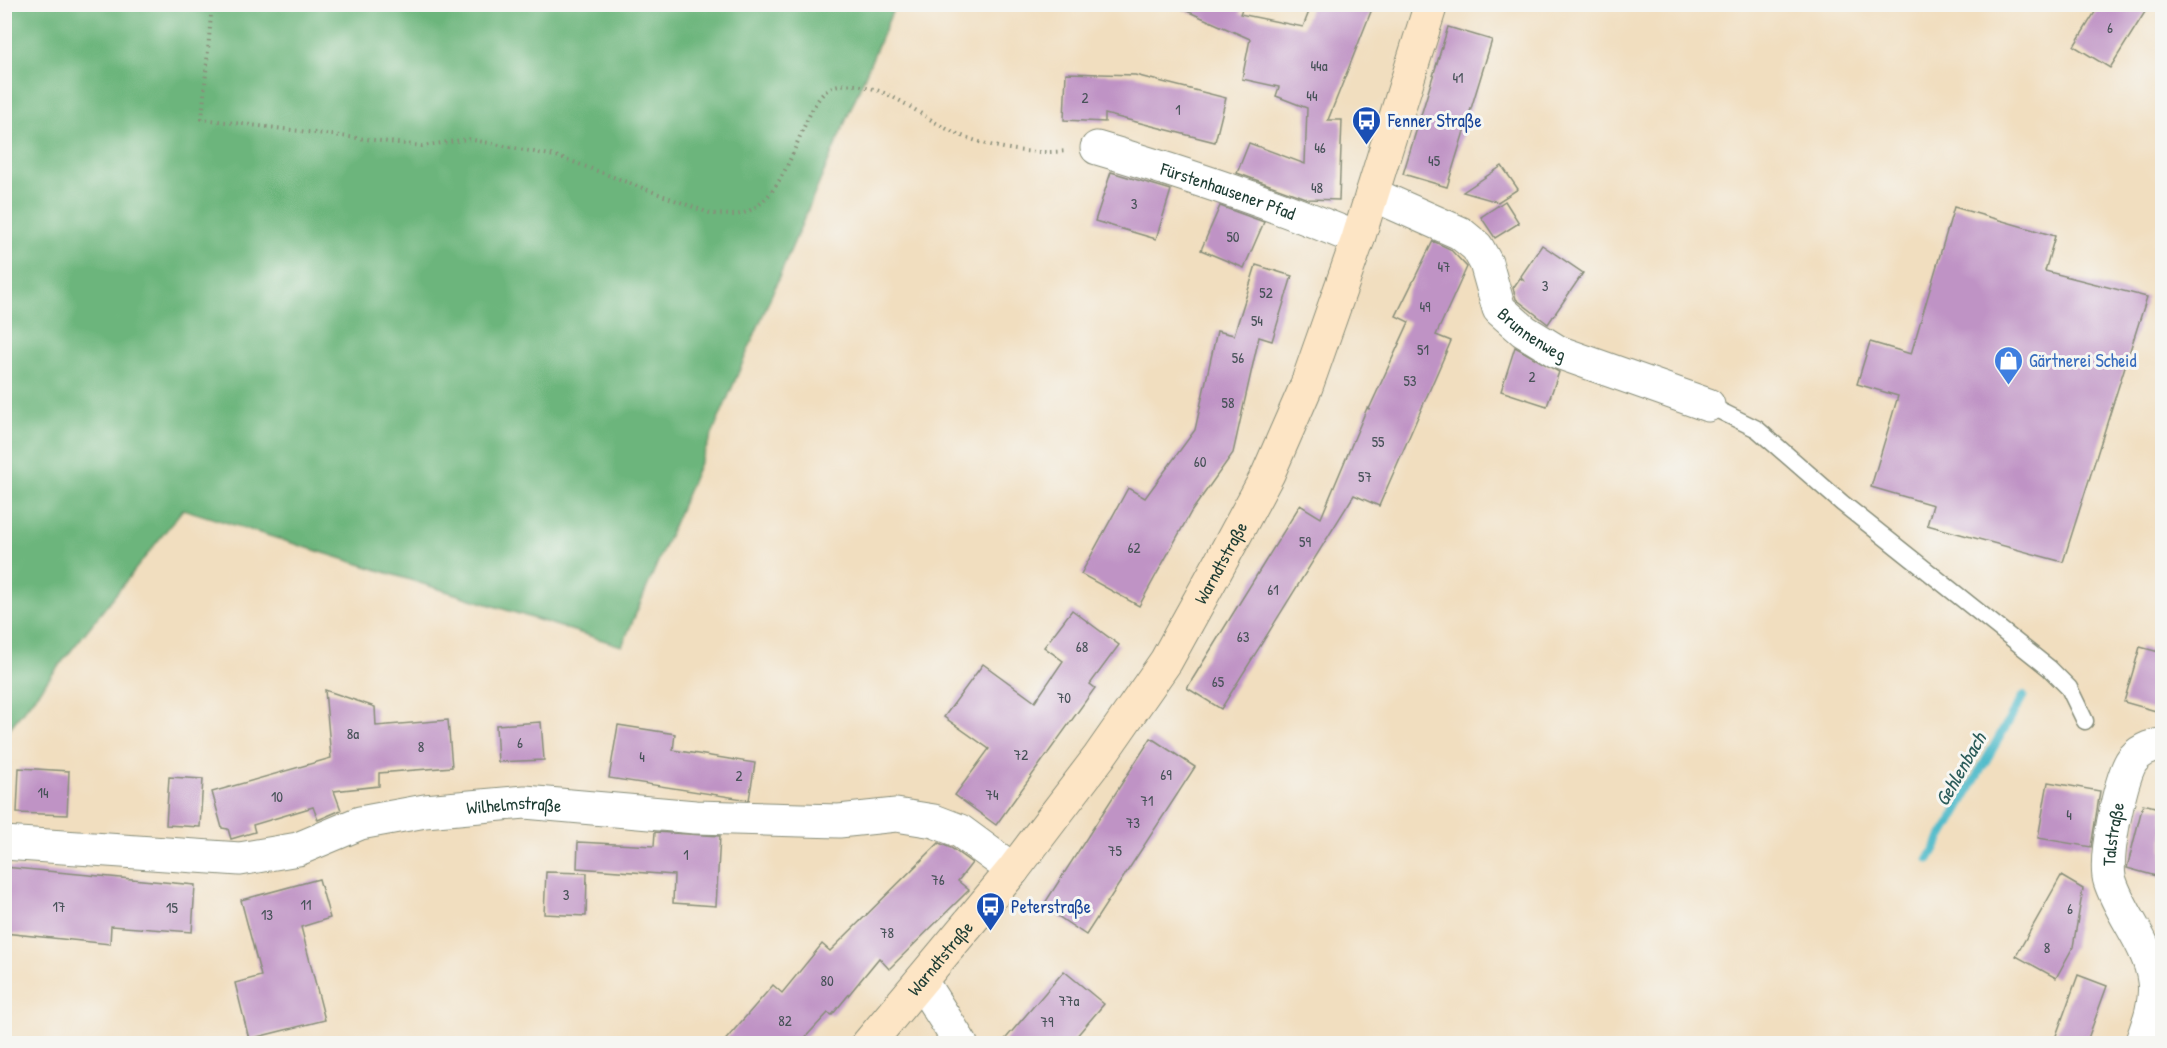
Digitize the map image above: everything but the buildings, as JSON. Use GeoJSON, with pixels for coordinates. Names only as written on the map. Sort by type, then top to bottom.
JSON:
{"type":"FeatureCollection","features":[{"type":"Feature","properties":{"kind":"main road","name":"Warndtstraße"},"geometry":{"type":"LineString","coordinates":[[868,1044],[1013,870],[1099,758],[1166,661],[1219,565],[1268,474],[1306,387],[1358,239],[1431,4]]}},
{"type":"Feature","properties":{"kind":"street","name":"Fürstenhausener Pfad"},"geometry":{"type":"LineString","coordinates":[[1097,148],[1185,174],[1312,219],[1358,239]]}},
{"type":"Feature","properties":{"kind":"street","name":"Brunnenweg"},"geometry":{"type":"LineString","coordinates":[[1372,194],[1460,233],[1477,247],[1486,263],[1499,309],[1524,331],[1558,352],[1708,405]]}},
{"type":"Feature","properties":{"kind":"street","name":"Talstraße"},"geometry":{"type":"LineString","coordinates":[[2141,1044],[2153,1006],[2154,982],[2149,961],[2120,906],[2109,879],[2109,845],[2132,760],[2152,746],[2163,745]]}},
{"type":"Feature","properties":{"kind":"street","name":"Wilhelmstraße"},"geometry":{"type":"LineString","coordinates":[[4,843],[240,859],[298,849],[360,824],[425,811],[525,802],[695,817],[839,821],[896,814],[934,821],[960,831],[1013,870]]}},
{"type":"Feature","properties":{"kind":"street"},"geometry":{"type":"LineString","coordinates":[[921,981],[961,1044]]}},
{"type":"Feature","properties":{"kind":"lane"},"geometry":{"type":"LineString","coordinates":[[1708,405],[1757,429],[1842,503],[2049,668],[2069,688],[2085,721]]}},
{"type":"Feature","properties":{"kind":"path"},"geometry":{"type":"LineString","coordinates":[[212,4],[202,119],[422,146],[468,139],[560,157],[712,214],[739,214],[760,205],[778,183],[793,156],[807,117],[822,96],[836,85],[863,86],[915,108],[955,133],[1009,150],[1057,152],[1097,148]]}},
{"type":"Feature","properties":{"kind":"green space"},"geometry":{"type":"Polygon","coordinates":[[[5,4],[895,4],[622,646],[183,509],[5,734],[5,4]]]}},
{"type":"Feature","properties":{"kind":"waterway","name":"Gehlenbach"},"geometry":{"type":"LineString","coordinates":[[1929,859],[2023,696]]}},
{"type":"Feature","properties":{"kind":"place","name":"Fenner Straße"},"geometry":{"type":"Point","coordinates":[1367,146]}},
{"type":"Feature","properties":{"kind":"place","name":"Gärtnerei Scheid"},"geometry":{"type":"Point","coordinates":[2008,386]}},
{"type":"Feature","properties":{"kind":"place","name":"Peterstraße"},"geometry":{"type":"Point","coordinates":[990,932]}}]}
